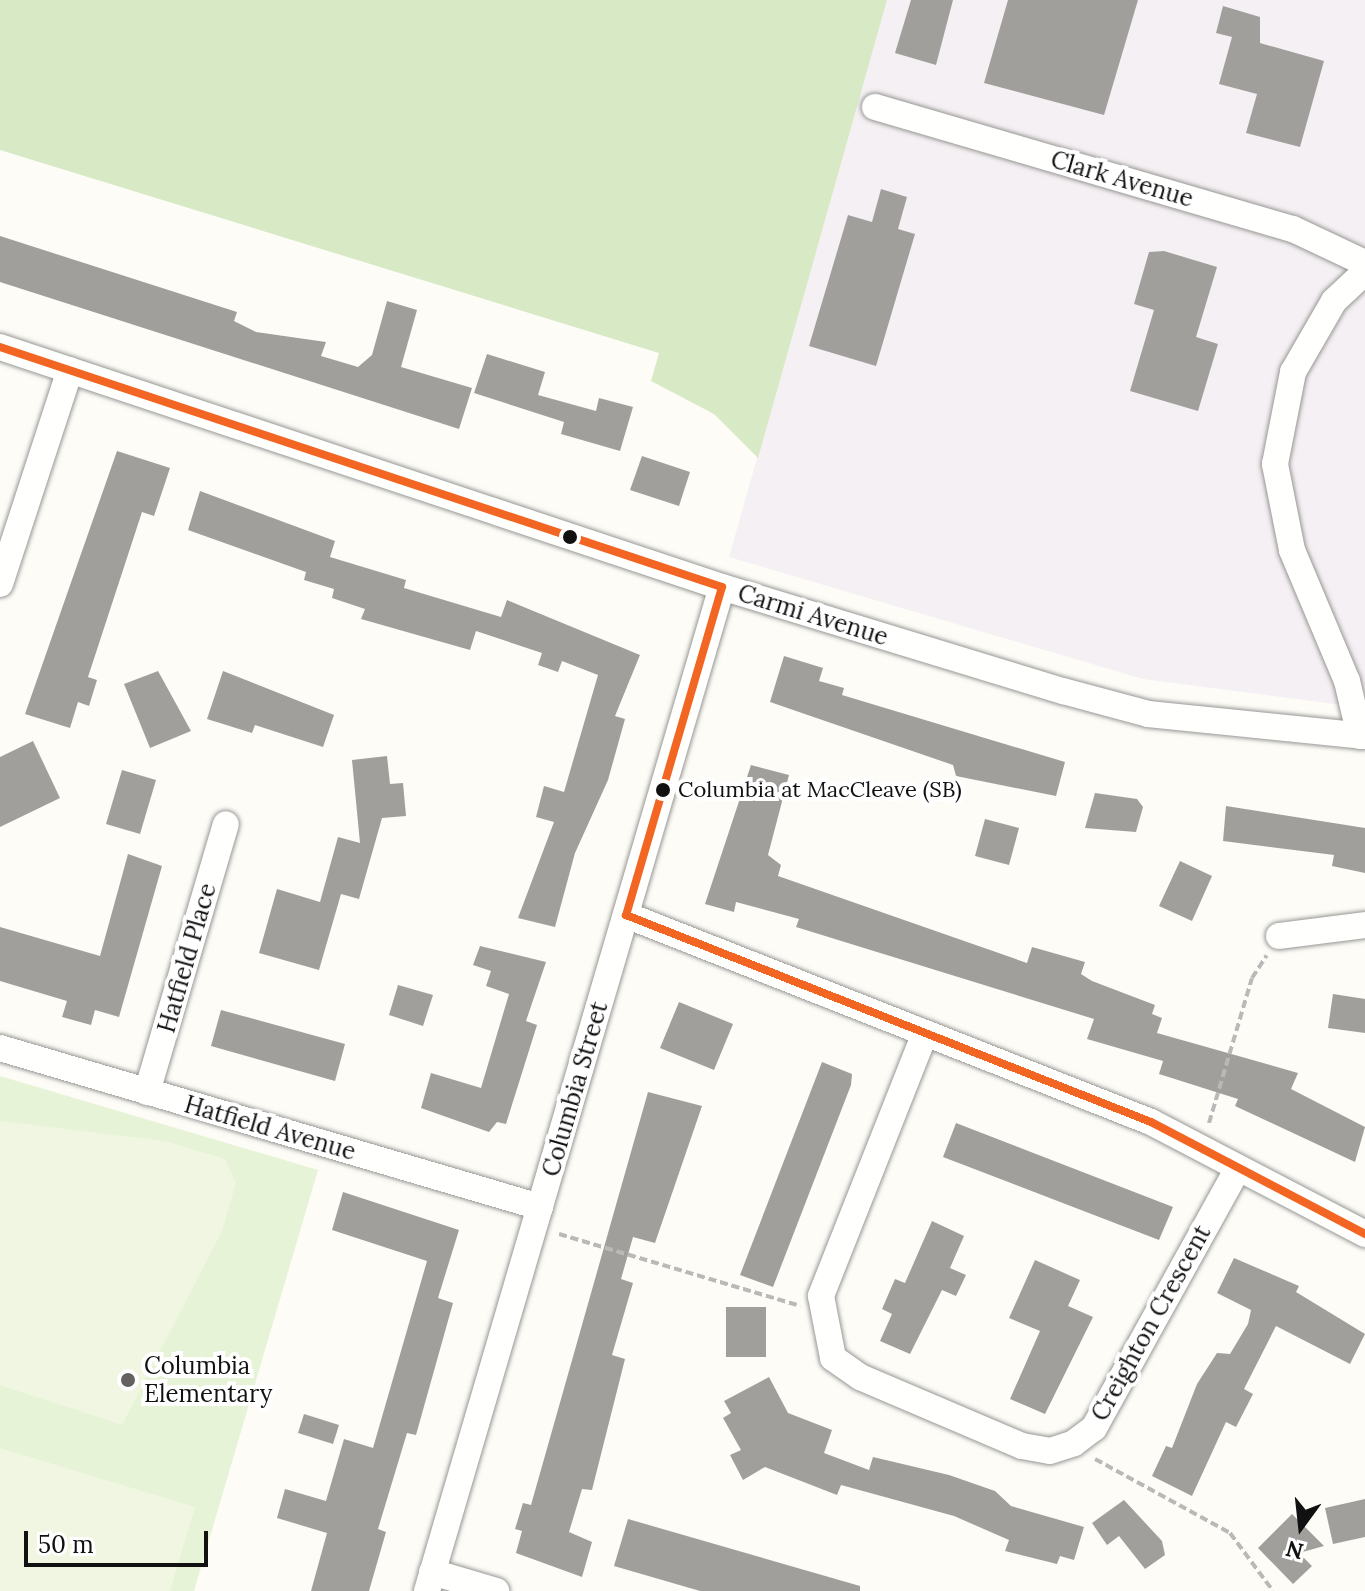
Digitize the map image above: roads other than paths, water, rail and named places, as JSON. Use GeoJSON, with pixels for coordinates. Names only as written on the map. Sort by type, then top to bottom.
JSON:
{"type":"FeatureCollection","features":[{"type":"Feature","properties":{"kind":"street","name":"Clark Avenue"},"geometry":{"type":"LineString","coordinates":[[875,107],[1293,229],[1365,263]]}},
{"type":"Feature","properties":{"kind":"street"},"geometry":{"type":"LineString","coordinates":[[1363,736],[1347,681],[1292,550],[1275,464],[1293,372],[1334,301],[1365,272]]}},
{"type":"Feature","properties":{"kind":"street","name":"Carmi Avenue"},"geometry":{"type":"LineString","coordinates":[[0,347],[722,587],[1148,714],[1363,736]]}},
{"type":"Feature","properties":{"kind":"street"},"geometry":{"type":"LineString","coordinates":[[0,584],[70,370]]}},
{"type":"Feature","properties":{"kind":"street","name":"Columbia Street"},"geometry":{"type":"LineString","coordinates":[[430,1582],[722,587]]}},
{"type":"Feature","properties":{"kind":"street","name":"Hatfield Place"},"geometry":{"type":"LineString","coordinates":[[147,1092],[226,824]]}},
{"type":"Feature","properties":{"kind":"street"},"geometry":{"type":"LineString","coordinates":[[626,915],[925,1033],[1202,1149],[1365,1234]]}},
{"type":"Feature","properties":{"kind":"street"},"geometry":{"type":"LineString","coordinates":[[1279,936],[1365,925]]}},
{"type":"Feature","properties":{"kind":"street","name":"Creighton Crescent"},"geometry":{"type":"LineString","coordinates":[[925,1033],[821,1296],[833,1358],[860,1377],[1022,1446],[1068,1445],[1094,1428],[1238,1168]]}},
{"type":"Feature","properties":{"kind":"street","name":"Hatfield Avenue"},"geometry":{"type":"LineString","coordinates":[[0,1048],[147,1092],[536,1219]]}},
{"type":"Feature","properties":{"kind":"street"},"geometry":{"type":"LineString","coordinates":[[430,1582],[496,1591]]}},
{"type":"Feature","properties":{"kind":"place","name":"Columbia at MacCleave (SB)"},"geometry":{"type":"Point","coordinates":[663,790]}},
{"type":"Feature","properties":{"kind":"place","name":"Columbia Elementary"},"geometry":{"type":"Point","coordinates":[128,1380]}}]}
